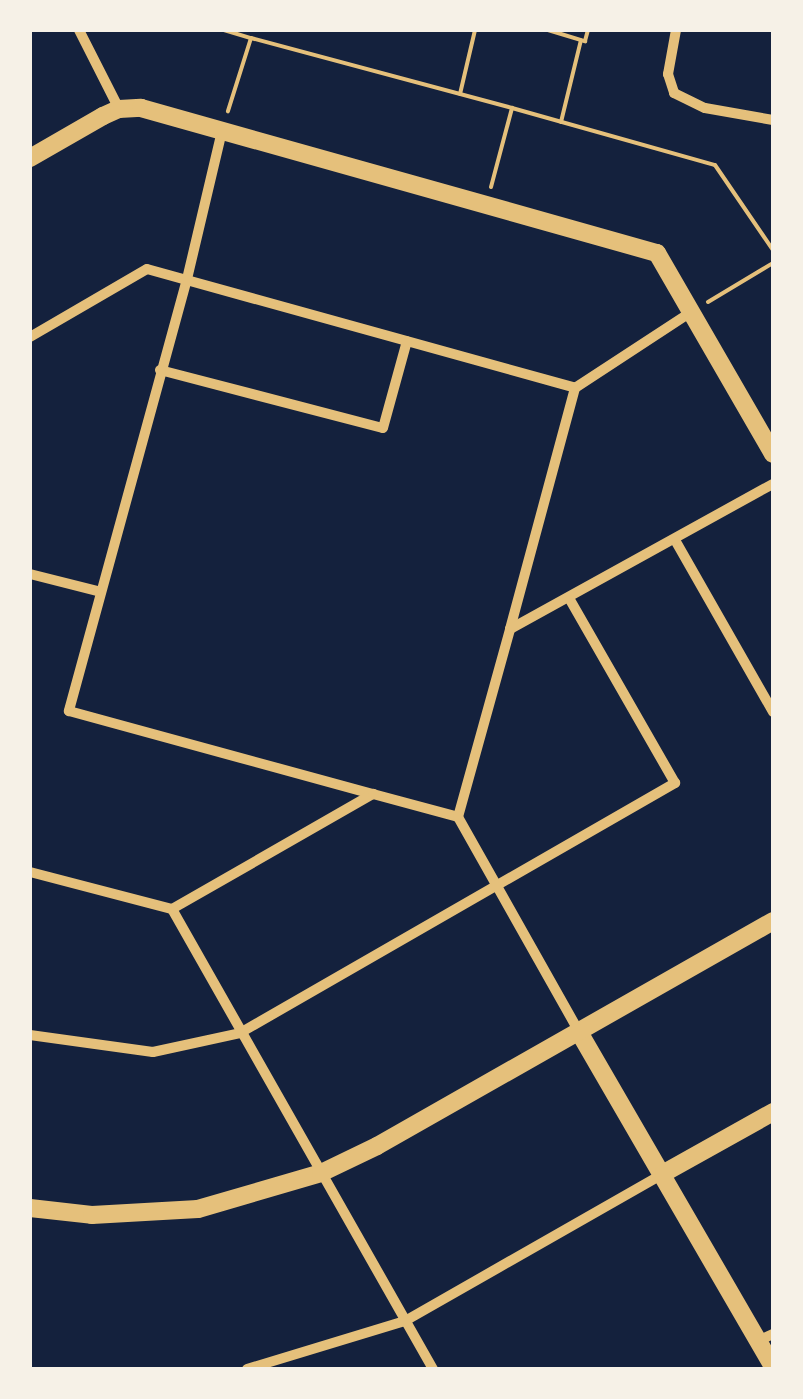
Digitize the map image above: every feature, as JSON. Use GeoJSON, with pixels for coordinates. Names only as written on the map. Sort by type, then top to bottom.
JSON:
{"type":"FeatureCollection","features":[{"type":"Feature","properties":{"kind":"street"},"geometry":{"type":"LineString","coordinates":[[79,30],[119,109]]}},
{"type":"Feature","properties":{"kind":"street"},"geometry":{"type":"LineString","coordinates":[[676,30],[668,74],[674,93],[705,108],[773,120]]}},
{"type":"Feature","properties":{"kind":"street"},"geometry":{"type":"LineString","coordinates":[[30,158],[119,109],[141,108],[657,253],[773,454]]}},
{"type":"Feature","properties":{"kind":"street"},"geometry":{"type":"LineString","coordinates":[[222,131],[188,279],[69,711],[458,818]]}},
{"type":"Feature","properties":{"kind":"street"},"geometry":{"type":"LineString","coordinates":[[30,337],[148,269],[575,388]]}},
{"type":"Feature","properties":{"kind":"street"},"geometry":{"type":"LineString","coordinates":[[692,312],[575,388],[458,818],[578,1032],[766,1338],[773,1366]]}},
{"type":"Feature","properties":{"kind":"street"},"geometry":{"type":"LineString","coordinates":[[160,370],[383,428],[408,341]]}},
{"type":"Feature","properties":{"kind":"street"},"geometry":{"type":"LineString","coordinates":[[510,629],[570,600],[773,484]]}},
{"type":"Feature","properties":{"kind":"street"},"geometry":{"type":"LineString","coordinates":[[675,540],[773,712]]}},
{"type":"Feature","properties":{"kind":"street"},"geometry":{"type":"LineString","coordinates":[[30,574],[101,592]]}},
{"type":"Feature","properties":{"kind":"street"},"geometry":{"type":"LineString","coordinates":[[30,1035],[153,1052],[240,1033],[675,783],[570,600]]}},
{"type":"Feature","properties":{"kind":"street"},"geometry":{"type":"LineString","coordinates":[[30,872],[172,909],[374,794]]}},
{"type":"Feature","properties":{"kind":"street"},"geometry":{"type":"LineString","coordinates":[[172,909],[433,1369]]}},
{"type":"Feature","properties":{"kind":"street"},"geometry":{"type":"LineString","coordinates":[[30,1208],[110,1215],[198,1209],[321,1173],[773,920]]}},
{"type":"Feature","properties":{"kind":"street"},"geometry":{"type":"LineString","coordinates":[[248,1369],[405,1320],[773,1112]]}},
{"type":"Feature","properties":{"kind":"path"},"geometry":{"type":"LineString","coordinates":[[224,30],[715,165],[773,250]]}},
{"type":"Feature","properties":{"kind":"path"},"geometry":{"type":"LineString","coordinates":[[460,94],[474,30]]}},
{"type":"Feature","properties":{"kind":"path"},"geometry":{"type":"LineString","coordinates":[[548,30],[585,41],[588,30]]}},
{"type":"Feature","properties":{"kind":"path"},"geometry":{"type":"LineString","coordinates":[[573,38],[575,30]]}},
{"type":"Feature","properties":{"kind":"path"},"geometry":{"type":"LineString","coordinates":[[222,131],[251,38]]}},
{"type":"Feature","properties":{"kind":"path"},"geometry":{"type":"LineString","coordinates":[[561,122],[581,40]]}},
{"type":"Feature","properties":{"kind":"path"},"geometry":{"type":"LineString","coordinates":[[486,206],[512,108]]}},
{"type":"Feature","properties":{"kind":"path"},"geometry":{"type":"LineString","coordinates":[[692,312],[773,264]]}}]}
